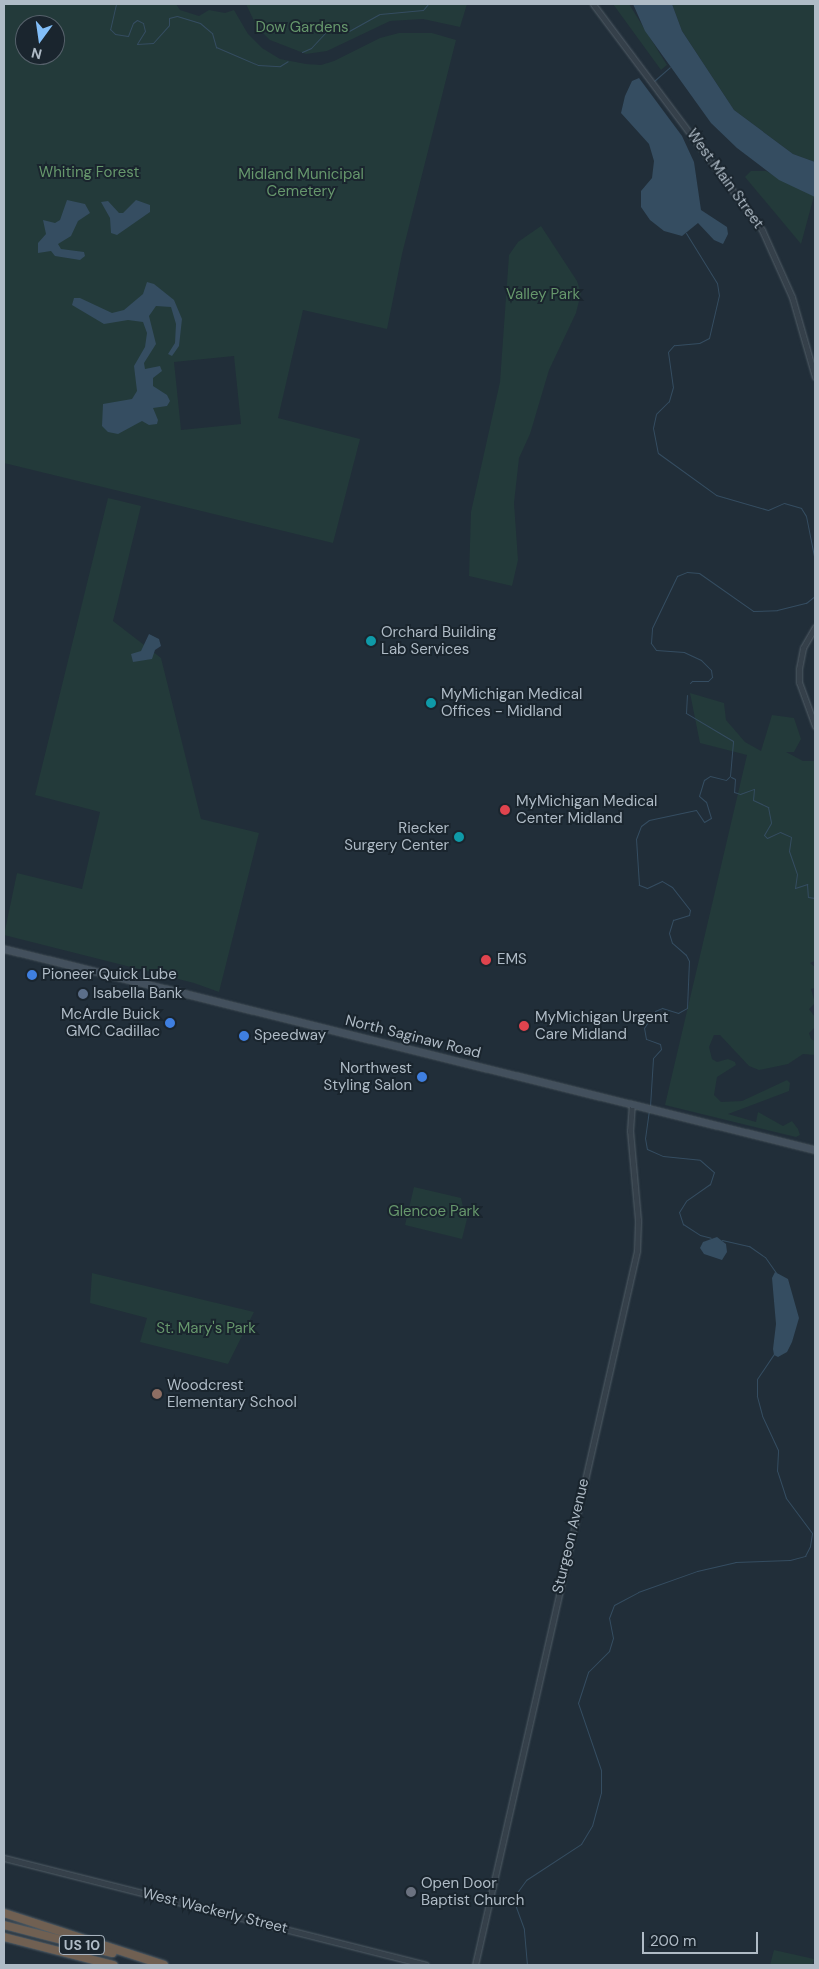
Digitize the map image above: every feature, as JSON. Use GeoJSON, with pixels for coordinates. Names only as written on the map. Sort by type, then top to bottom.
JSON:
{"type":"FeatureCollection","features":[{"type":"Feature","properties":{"kind":"highway"},"geometry":{"type":"LineString","coordinates":[[4,1913],[164,1965]]}},
{"type":"Feature","properties":{"kind":"highway","name":"US 10"},"geometry":{"type":"LineString","coordinates":[[4,1925],[160,1965]]}},
{"type":"Feature","properties":{"kind":"highway","name":"US 10"},"geometry":{"type":"LineString","coordinates":[[4,1937],[113,1965]]}},
{"type":"Feature","properties":{"kind":"main road","name":"North Saginaw Road"},"geometry":{"type":"LineString","coordinates":[[4,949],[815,1150]]}},
{"type":"Feature","properties":{"kind":"street","name":"West Main Street"},"geometry":{"type":"LineString","coordinates":[[593,4],[746,206],[766,238],[792,297],[815,377]]}},
{"type":"Feature","properties":{"kind":"street"},"geometry":{"type":"LineString","coordinates":[[815,627],[803,648],[799,669],[799,682],[815,726]]}},
{"type":"Feature","properties":{"kind":"street","name":"Sturgeon Avenue"},"geometry":{"type":"LineString","coordinates":[[475,1965],[637,1251],[638,1220],[630,1131],[632,1104]]}},
{"type":"Feature","properties":{"kind":"street","name":"West Wackerly Street"},"geometry":{"type":"LineString","coordinates":[[4,1858],[426,1965]]}},
{"type":"Feature","properties":{"kind":"green space"},"geometry":{"type":"Polygon","coordinates":[[[4,4],[176,4],[180,10],[199,16],[209,10],[225,13],[234,10],[248,34],[262,48],[280,59],[306,64],[321,65],[334,61],[380,38],[399,33],[432,33],[456,40],[402,254],[387,329],[303,310],[278,418],[360,439],[333,543],[4,463],[4,4]],[[234,356],[174,362],[181,430],[241,424],[234,356]]]}},
{"type":"Feature","properties":{"kind":"green space","name":"Dow Gardens"},"geometry":{"type":"Polygon","coordinates":[[[246,4],[467,4],[460,27],[423,19],[390,21],[327,51],[306,54],[270,40],[257,27],[246,4]]]}},
{"type":"Feature","properties":{"kind":"green space"},"geometry":{"type":"Polygon","coordinates":[[[613,4],[629,4],[667,65],[661,70],[613,4]]]}},
{"type":"Feature","properties":{"kind":"green space"},"geometry":{"type":"Polygon","coordinates":[[[672,4],[815,4],[815,162],[793,154],[734,110],[682,31],[672,4]]]}},
{"type":"Feature","properties":{"kind":"green space"},"geometry":{"type":"Polygon","coordinates":[[[751,171],[766,171],[814,196],[801,244],[745,177],[751,171]]]}},
{"type":"Feature","properties":{"kind":"green space","name":"Valley Park"},"geometry":{"type":"Polygon","coordinates":[[[541,226],[577,281],[581,293],[576,313],[549,370],[530,434],[519,458],[514,503],[518,560],[512,586],[469,576],[471,512],[500,382],[509,255],[518,242],[541,226]]]}},
{"type":"Feature","properties":{"kind":"green space"},"geometry":{"type":"Polygon","coordinates":[[[108,498],[141,506],[113,621],[161,658],[201,819],[259,833],[219,992],[194,983],[4,935],[17,873],[82,889],[100,812],[35,795],[108,498]]]}},
{"type":"Feature","properties":{"kind":"green space"},"geometry":{"type":"Polygon","coordinates":[[[690,693],[724,703],[726,720],[745,742],[761,751],[772,715],[794,718],[801,739],[794,752],[786,752],[803,761],[815,761],[815,961],[810,963],[815,967],[815,988],[811,989],[815,1003],[809,1009],[815,1017],[815,1027],[809,1033],[811,1039],[815,1041],[815,1055],[803,1054],[788,1064],[759,1070],[749,1066],[720,1035],[714,1035],[709,1047],[712,1059],[717,1062],[728,1059],[735,1062],[736,1065],[717,1077],[714,1095],[721,1102],[742,1101],[787,1080],[790,1083],[789,1091],[728,1114],[756,1122],[758,1112],[783,1126],[792,1121],[800,1135],[796,1137],[665,1105],[747,755],[700,743],[690,693]]]}},
{"type":"Feature","properties":{"kind":"green space","name":"Glencoe Park"},"geometry":{"type":"Polygon","coordinates":[[[414,1187],[461,1198],[463,1207],[469,1211],[462,1239],[405,1225],[414,1187]]]}},
{"type":"Feature","properties":{"kind":"green space","name":"St. Mary's Park"},"geometry":{"type":"Polygon","coordinates":[[[92,1273],[254,1312],[228,1364],[140,1342],[147,1318],[90,1303],[92,1273]]]}},
{"type":"Feature","properties":{"kind":"green space"},"geometry":{"type":"Polygon","coordinates":[[[774,1950],[814,1959],[812,1965],[770,1965],[774,1950]]]}},
{"type":"Feature","properties":{"kind":"water"},"geometry":{"type":"Polygon","coordinates":[[[633,4],[672,4],[682,31],[734,110],[793,154],[815,162],[815,197],[779,180],[737,148],[711,123],[645,31],[633,4]]]}},
{"type":"Feature","properties":{"kind":"water"},"geometry":{"type":"Polygon","coordinates":[[[639,78],[682,136],[694,162],[701,210],[727,227],[728,234],[723,244],[714,240],[698,223],[682,236],[664,231],[650,220],[641,207],[641,191],[652,178],[654,161],[649,144],[621,113],[625,96],[632,81],[639,78]]]}},
{"type":"Feature","properties":{"kind":"water"},"geometry":{"type":"Polygon","coordinates":[[[67,200],[85,204],[90,213],[78,221],[71,236],[58,244],[61,249],[84,252],[85,256],[80,260],[55,256],[51,251],[38,253],[38,243],[46,234],[43,220],[55,223],[60,220],[67,200]]]}},
{"type":"Feature","properties":{"kind":"water"},"geometry":{"type":"Polygon","coordinates":[[[136,200],[150,205],[150,212],[117,235],[111,233],[110,218],[101,202],[108,201],[119,213],[123,213],[136,200]]]}},
{"type":"Feature","properties":{"kind":"water"},"geometry":{"type":"Polygon","coordinates":[[[147,282],[154,284],[174,300],[182,319],[179,346],[172,356],[168,354],[175,343],[176,324],[171,307],[156,306],[149,316],[156,344],[144,363],[145,369],[160,366],[162,371],[153,378],[153,386],[167,395],[170,401],[167,406],[153,408],[158,420],[157,424],[149,425],[142,421],[118,434],[108,432],[102,426],[103,404],[132,399],[137,391],[134,366],[145,347],[147,333],[143,322],[128,320],[104,324],[72,305],[74,298],[80,298],[112,313],[124,310],[143,294],[147,282]]]}},
{"type":"Feature","properties":{"kind":"water"},"geometry":{"type":"Polygon","coordinates":[[[149,634],[159,639],[161,646],[155,650],[152,659],[133,662],[131,654],[141,651],[149,634]]]}},
{"type":"Feature","properties":{"kind":"water"},"geometry":{"type":"Polygon","coordinates":[[[717,1237],[726,1244],[727,1252],[722,1260],[704,1254],[700,1248],[703,1242],[717,1237]]]}},
{"type":"Feature","properties":{"kind":"water"},"geometry":{"type":"Polygon","coordinates":[[[775,1272],[788,1279],[799,1318],[787,1352],[778,1357],[774,1355],[773,1349],[776,1324],[772,1278],[775,1272]]]}},
{"type":"Feature","properties":{"kind":"waterway"},"geometry":{"type":"LineString","coordinates":[[116,4],[110,29],[115,34],[128,36],[133,23],[137,20],[143,23],[145,31],[137,44],[153,43],[169,25],[169,18],[177,16],[200,23],[212,33],[216,47],[258,65],[280,66],[288,61]]}},
{"type":"Feature","properties":{"kind":"waterway"},"geometry":{"type":"LineString","coordinates":[[302,52],[311,48],[328,30],[338,26],[349,31],[380,14],[423,10],[428,4]]}},
{"type":"Feature","properties":{"kind":"waterway"},"geometry":{"type":"LineString","coordinates":[[654,81],[670,67]]}},
{"type":"Feature","properties":{"kind":"waterway"},"geometry":{"type":"LineString","coordinates":[[686,233],[717,283],[719,295],[709,338],[699,343],[674,345],[668,352],[673,387],[669,401],[656,414],[653,428],[658,453],[716,495],[768,510],[784,503],[801,508],[806,516],[815,561]]}},
{"type":"Feature","properties":{"kind":"waterway"},"geometry":{"type":"LineString","coordinates":[[690,683],[692,681],[708,681],[712,677],[711,670],[701,660],[684,652],[656,650],[651,643],[652,628],[677,576],[687,572],[699,573],[753,611],[777,610],[806,603],[815,596]]}},
{"type":"Feature","properties":{"kind":"waterway"},"geometry":{"type":"LineString","coordinates":[[650,1106],[653,1058],[661,1049],[660,1044],[646,1039],[644,1028],[655,1011],[662,1008],[678,1013],[687,1008],[689,961],[686,955],[672,943],[669,933],[673,920],[689,915],[690,910],[672,887],[662,881],[647,888],[639,885],[636,839],[641,826],[649,820],[696,810],[704,822],[711,818],[706,802],[699,796],[704,780],[710,776],[726,780],[730,776],[733,741],[686,713],[687,695]]}},
{"type":"Feature","properties":{"kind":"waterway"},"geometry":{"type":"LineString","coordinates":[[731,777],[735,779],[734,792],[740,794],[754,789],[753,800],[768,807],[771,823],[764,835],[767,838],[780,832],[791,837],[789,851],[797,874],[795,888],[807,884],[808,897],[815,898]]}},
{"type":"Feature","properties":{"kind":"waterway"},"geometry":{"type":"LineString","coordinates":[[649,1110],[645,1138],[647,1149],[663,1156],[700,1160],[714,1172],[710,1184],[686,1201],[679,1212],[683,1224],[700,1235],[711,1238]]}},
{"type":"Feature","properties":{"kind":"waterway"},"geometry":{"type":"LineString","coordinates":[[722,1240],[749,1246],[765,1257],[776,1273]]}},
{"type":"Feature","properties":{"kind":"waterway"},"geometry":{"type":"LineString","coordinates":[[527,1965],[524,1929],[513,1898],[526,1880],[581,1844],[592,1826],[601,1793],[601,1770],[578,1703],[588,1672],[609,1651],[613,1638],[609,1618],[614,1605],[638,1592],[697,1571],[735,1562],[790,1560],[805,1556],[810,1546],[812,1533],[786,1498],[777,1471],[778,1450],[762,1415],[757,1396],[757,1379],[774,1354]]}},
{"type":"Feature","properties":{"kind":"place","name":"Orchard Building Lab Services"},"geometry":{"type":"Point","coordinates":[371,641]}},
{"type":"Feature","properties":{"kind":"place","name":"MyMichigan Medical Offices - Midland"},"geometry":{"type":"Point","coordinates":[431,703]}},
{"type":"Feature","properties":{"kind":"place","name":"MyMichigan Medical Center Midland"},"geometry":{"type":"Point","coordinates":[505,810]}},
{"type":"Feature","properties":{"kind":"place","name":"Riecker Surgery Center"},"geometry":{"type":"Point","coordinates":[459,837]}},
{"type":"Feature","properties":{"kind":"place","name":"EMS"},"geometry":{"type":"Point","coordinates":[486,960]}},
{"type":"Feature","properties":{"kind":"place","name":"Pioneer Quick Lube"},"geometry":{"type":"Point","coordinates":[32,975]}},
{"type":"Feature","properties":{"kind":"place","name":"Isabella Bank"},"geometry":{"type":"Point","coordinates":[83,994]}},
{"type":"Feature","properties":{"kind":"place","name":"McArdle Buick GMC Cadillac"},"geometry":{"type":"Point","coordinates":[170,1023]}},
{"type":"Feature","properties":{"kind":"place","name":"MyMichigan Urgent Care Midland"},"geometry":{"type":"Point","coordinates":[524,1026]}},
{"type":"Feature","properties":{"kind":"place","name":"Speedway"},"geometry":{"type":"Point","coordinates":[244,1036]}},
{"type":"Feature","properties":{"kind":"place","name":"Northwest Styling Salon"},"geometry":{"type":"Point","coordinates":[422,1077]}},
{"type":"Feature","properties":{"kind":"place","name":"Woodcrest Elementary School"},"geometry":{"type":"Point","coordinates":[157,1394]}},
{"type":"Feature","properties":{"kind":"place","name":"Open Door Baptist Church"},"geometry":{"type":"Point","coordinates":[411,1892]}},
{"type":"Feature","properties":{"kind":"park label","name":"Whiting Forest"},"geometry":{"type":"Point","coordinates":[89,173]}},
{"type":"Feature","properties":{"kind":"park label","name":"Midland Municipal Cemetery"},"geometry":{"type":"Point","coordinates":[301,182]}}]}
